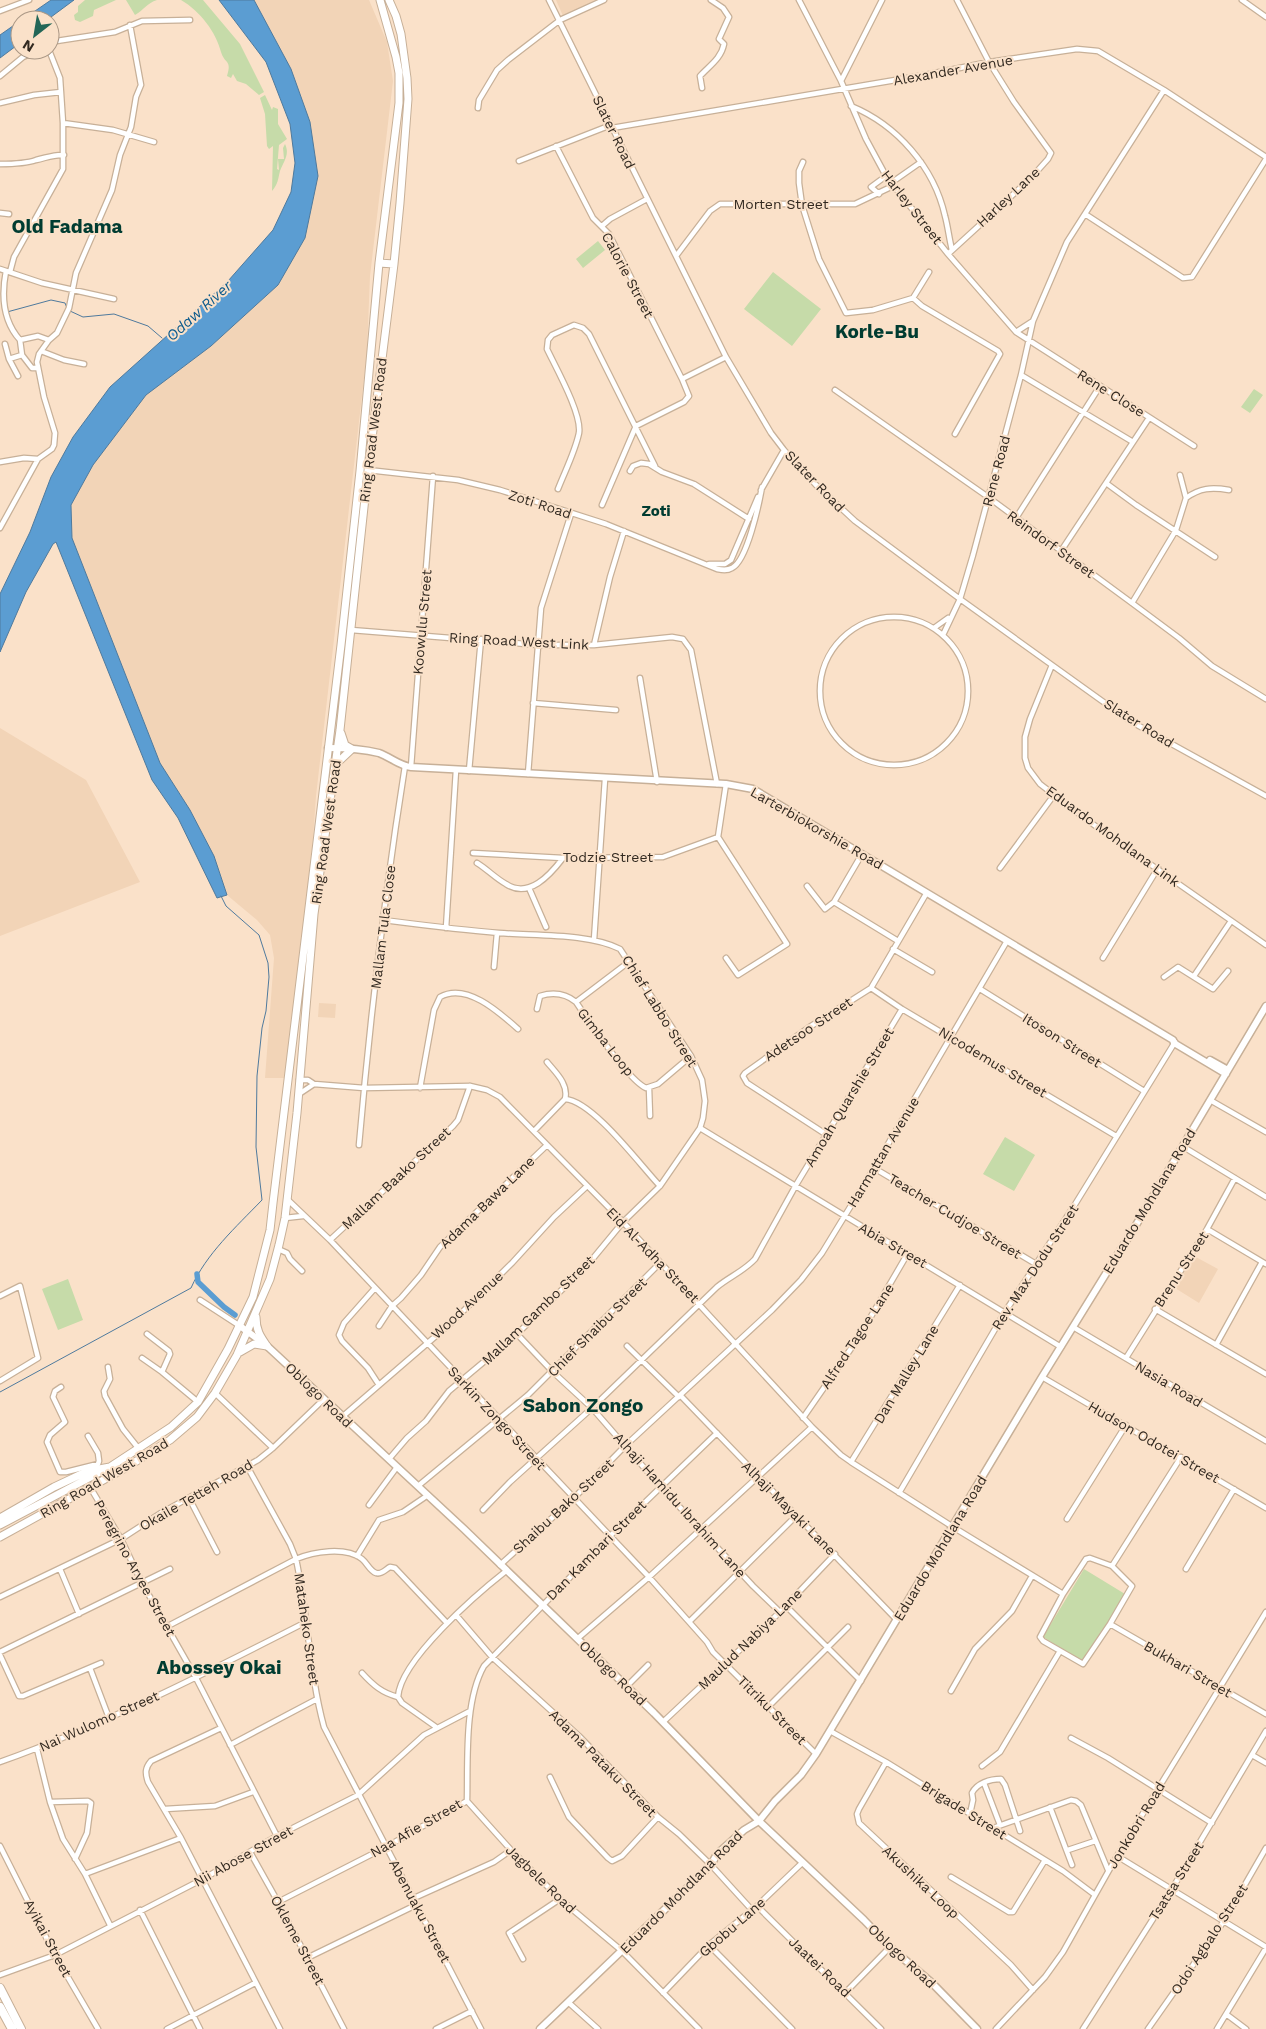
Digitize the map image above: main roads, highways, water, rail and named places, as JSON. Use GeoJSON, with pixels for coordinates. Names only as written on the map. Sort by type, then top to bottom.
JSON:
{"type":"FeatureCollection","features":[{"type":"Feature","properties":{"kind":"highway"},"geometry":{"type":"LineString","coordinates":[[0,1988],[21,2029]]}},
{"type":"Feature","properties":{"kind":"highway"},"geometry":{"type":"LineString","coordinates":[[0,2007],[12,2029]]}},
{"type":"Feature","properties":{"kind":"main road","name":"Ring Road West Road"},"geometry":{"type":"LineString","coordinates":[[0,1518],[54,1487],[88,1471],[109,1468],[171,1427],[198,1402],[240,1326],[253,1297],[256,1278],[270,1230],[360,472],[379,263],[397,121],[399,89],[396,57],[380,0]]}},
{"type":"Feature","properties":{"kind":"main road","name":"Ring Road West Road"},"geometry":{"type":"LineString","coordinates":[[0,1536],[106,1479],[170,1440],[197,1416],[215,1393],[237,1355],[270,1279],[278,1249],[285,1218],[314,914],[336,764],[368,470],[394,264],[408,99],[401,34],[389,0]]}},
{"type":"Feature","properties":{"kind":"main road"},"geometry":{"type":"LineString","coordinates":[[379,263],[394,264]]}},
{"type":"Feature","properties":{"kind":"main road"},"geometry":{"type":"LineString","coordinates":[[334,694],[336,704],[334,729],[337,748]]}},
{"type":"Feature","properties":{"kind":"main road"},"geometry":{"type":"LineString","coordinates":[[336,764],[352,749],[345,745],[341,738],[340,730]]}},
{"type":"Feature","properties":{"kind":"main road","name":"Larterbiokorshie Road"},"geometry":{"type":"LineString","coordinates":[[328,748],[352,749],[380,754],[408,767],[657,782],[726,784],[753,789],[1211,1065],[1227,1072]]}},
{"type":"Feature","properties":{"kind":"main road","name":"Eduardo Mohdlana Road"},"geometry":{"type":"LineString","coordinates":[[540,2029],[711,1865],[718,1854],[744,1830],[759,1821],[801,1775],[816,1754],[1042,1377],[1136,1225],[1266,1006]]}},
{"type":"Feature","properties":{"kind":"main road","name":"Larterbiokorshie Road"},"geometry":{"type":"LineString","coordinates":[[1174,1041],[1219,1064],[1227,1072]]}},
{"type":"Feature","properties":{"kind":"main road"},"geometry":{"type":"LineString","coordinates":[[1219,1064],[1232,1063]]}},
{"type":"Feature","properties":{"kind":"main road"},"geometry":{"type":"LineString","coordinates":[[1211,1065],[1218,1075],[1219,1085]]}},
{"type":"Feature","properties":{"kind":"main road"},"geometry":{"type":"LineString","coordinates":[[248,1332],[247,1322],[259,1289],[256,1278]]}},
{"type":"Feature","properties":{"kind":"main road"},"geometry":{"type":"LineString","coordinates":[[257,1311],[256,1328],[267,1346]]}},
{"type":"Feature","properties":{"kind":"main road","name":"Oblogo Road"},"geometry":{"type":"LineString","coordinates":[[240,1326],[267,1346],[428,1495],[663,1722],[802,1863],[864,1920],[890,1947],[912,1964],[977,2029]]}},
{"type":"Feature","properties":{"kind":"main road"},"geometry":{"type":"LineString","coordinates":[[237,1355],[241,1350],[250,1346],[267,1346]]}},
{"type":"Feature","properties":{"kind":"main road"},"geometry":{"type":"LineString","coordinates":[[95,1478],[109,1468]]}},
{"type":"Feature","properties":{"kind":"main road","name":"Ring Road West Road"},"geometry":{"type":"LineString","coordinates":[[0,1536],[95,1478]]}},
{"type":"Feature","properties":{"kind":"main road","name":"Ring Road West Road"},"geometry":{"type":"LineString","coordinates":[[0,1525],[95,1478]]}},
{"type":"Feature","properties":{"kind":"main road"},"geometry":{"type":"LineString","coordinates":[[95,1478],[106,1479]]}},
{"type":"Feature","properties":{"kind":"water"},"geometry":{"type":"Polygon","coordinates":[[[51,0],[74,0],[60,10],[36,10],[51,0]]]}},
{"type":"Feature","properties":{"kind":"water","name":"Odaw River"},"geometry":{"type":"Polygon","coordinates":[[[219,0],[254,0],[291,69],[310,122],[318,176],[305,238],[278,285],[211,346],[146,395],[93,465],[71,505],[72,538],[160,763],[190,810],[214,856],[227,895],[217,898],[178,818],[152,780],[56,542],[53,544],[26,592],[0,652],[0,594],[30,532],[51,477],[73,437],[110,387],[228,281],[273,230],[291,192],[295,163],[290,124],[266,62],[219,0]]]}},
{"type":"Feature","properties":{"kind":"water"},"geometry":{"type":"Polygon","coordinates":[[[10,28],[10,50],[0,58],[0,35],[10,28]]]}},
{"type":"Feature","properties":{"kind":"waterway"},"geometry":{"type":"LineString","coordinates":[[7,312],[51,300],[65,303],[67,308]]}},
{"type":"Feature","properties":{"kind":"waterway","name":"Odaw River"},"geometry":{"type":"LineString","coordinates":[[70,311],[83,317],[114,314],[148,326],[162,338]]}},
{"type":"Feature","properties":{"kind":"waterway"},"geometry":{"type":"LineString","coordinates":[[0,1392],[191,1288],[213,1252],[262,1200],[256,1147],[257,1076],[262,1028],[266,1011],[269,977],[268,963],[259,935],[226,906],[221,896]]}},
{"type":"Feature","properties":{"kind":"waterway"},"geometry":{"type":"LineString","coordinates":[[197,1274],[198,1282],[235,1315]]}},
{"type":"Feature","properties":{"kind":"district","name":"Old Fadama"},"geometry":{"type":"Point","coordinates":[67,226]}},
{"type":"Feature","properties":{"kind":"district","name":"Korle-Bu"},"geometry":{"type":"Point","coordinates":[877,331]}},
{"type":"Feature","properties":{"kind":"district","name":"Zoti"},"geometry":{"type":"Point","coordinates":[656,511]}},
{"type":"Feature","properties":{"kind":"district","name":"Sabon Zongo"},"geometry":{"type":"Point","coordinates":[583,1405]}},
{"type":"Feature","properties":{"kind":"district","name":"Abossey Okai"},"geometry":{"type":"Point","coordinates":[219,1667]}}]}
